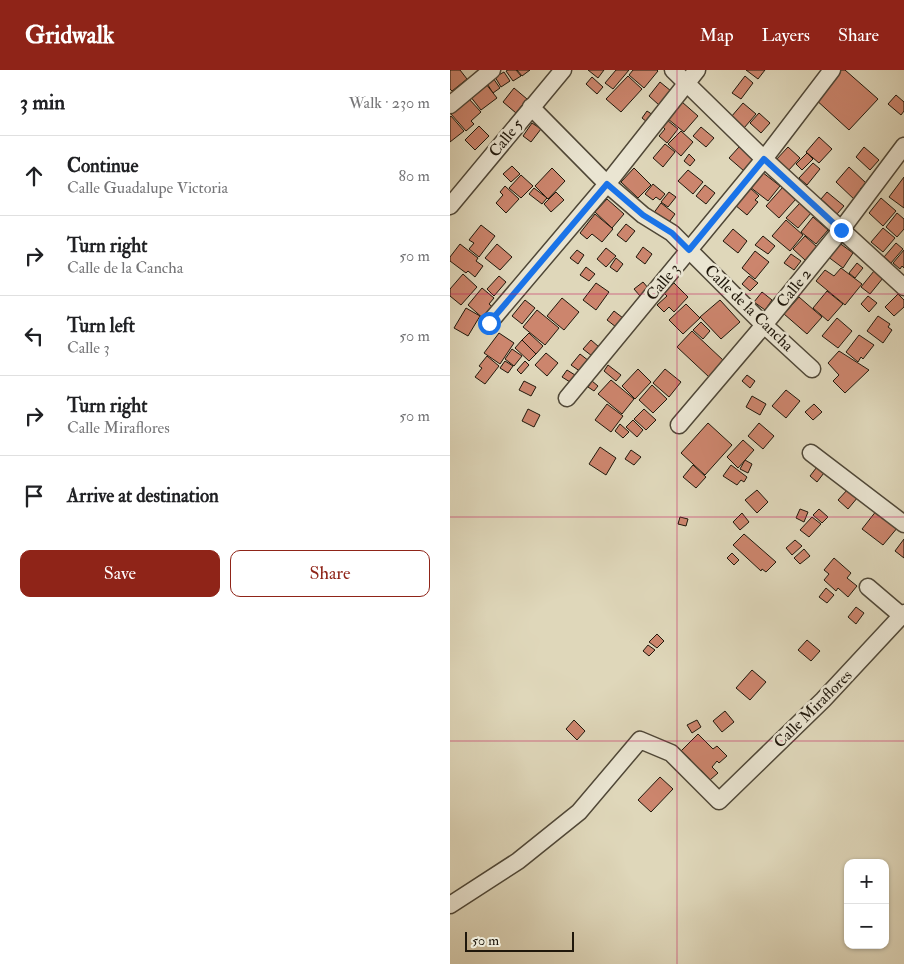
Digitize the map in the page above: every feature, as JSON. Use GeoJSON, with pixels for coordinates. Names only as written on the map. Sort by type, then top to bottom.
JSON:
{"type":"FeatureCollection","features":[{"type":"Feature","properties":{"kind":"street"},"geometry":{"type":"LineString","coordinates":[[450,105],[492,70]]}},
{"type":"Feature","properties":{"kind":"street","name":"Calle 5"},"geometry":{"type":"LineString","coordinates":[[450,206],[563,70]]}},
{"type":"Feature","properties":{"kind":"street"},"geometry":{"type":"LineString","coordinates":[[673,70],[692,76],[764,159],[904,287]]}},
{"type":"Feature","properties":{"kind":"street","name":"Calle 3"},"geometry":{"type":"LineString","coordinates":[[567,398],[764,159],[832,70]]}},
{"type":"Feature","properties":{"kind":"street"},"geometry":{"type":"LineString","coordinates":[[489,323],[607,184],[692,76]]}},
{"type":"Feature","properties":{"kind":"street","name":"Calle de la Cancha"},"geometry":{"type":"LineString","coordinates":[[531,107],[607,184],[643,215],[672,233],[764,325],[812,369]]}},
{"type":"Feature","properties":{"kind":"street","name":"Calle 2"},"geometry":{"type":"LineString","coordinates":[[678,425],[764,325],[841,230],[904,146]]}},
{"type":"Feature","properties":{"kind":"street"},"geometry":{"type":"LineString","coordinates":[[811,453],[904,524]]}},
{"type":"Feature","properties":{"kind":"street"},"geometry":{"type":"LineString","coordinates":[[868,587],[903,614]]}},
{"type":"Feature","properties":{"kind":"street","name":"Calle Miraflores"},"geometry":{"type":"LineString","coordinates":[[450,906],[518,862],[579,812],[640,740],[671,753],[719,801],[823,700],[903,614]]}},
{"type":"Feature","properties":{"kind":"building"},"geometry":{"type":"Polygon","coordinates":[[[450,70],[460,70],[467,79],[452,91],[450,89],[450,70]]]}},
{"type":"Feature","properties":{"kind":"building"},"geometry":{"type":"Polygon","coordinates":[[[516,70],[521,76],[513,81],[506,71],[516,70]]]}},
{"type":"Feature","properties":{"kind":"building"},"geometry":{"type":"Polygon","coordinates":[[[517,70],[530,70],[522,76],[517,70]]]}},
{"type":"Feature","properties":{"kind":"building"},"geometry":{"type":"Polygon","coordinates":[[[588,70],[604,70],[598,78],[588,70]]]}},
{"type":"Feature","properties":{"kind":"building"},"geometry":{"type":"Polygon","coordinates":[[[616,70],[629,70],[613,89],[605,83],[616,70]]]}},
{"type":"Feature","properties":{"kind":"building"},"geometry":{"type":"Polygon","coordinates":[[[633,70],[658,71],[644,88],[629,75],[633,70]]]}},
{"type":"Feature","properties":{"kind":"building"},"geometry":{"type":"Polygon","coordinates":[[[746,70],[765,70],[758,79],[746,70]]]}},
{"type":"Feature","properties":{"kind":"building"},"geometry":{"type":"Polygon","coordinates":[[[840,70],[845,70],[878,99],[849,130],[814,98],[840,70]]]}},
{"type":"Feature","properties":{"kind":"building"},"geometry":{"type":"Polygon","coordinates":[[[504,72],[510,81],[501,87],[495,77],[504,72]]]}},
{"type":"Feature","properties":{"kind":"building"},"geometry":{"type":"Polygon","coordinates":[[[628,76],[642,89],[621,112],[606,99],[628,76]]]}},
{"type":"Feature","properties":{"kind":"building"},"geometry":{"type":"Polygon","coordinates":[[[745,76],[753,83],[741,99],[732,93],[745,76]]]}},
{"type":"Feature","properties":{"kind":"building"},"geometry":{"type":"Polygon","coordinates":[[[592,77],[603,87],[597,94],[586,84],[592,77]]]}},
{"type":"Feature","properties":{"kind":"building"},"geometry":{"type":"Polygon","coordinates":[[[493,78],[500,88],[493,93],[486,82],[493,78]]]}},
{"type":"Feature","properties":{"kind":"building"},"geometry":{"type":"Polygon","coordinates":[[[660,82],[671,91],[659,105],[649,96],[660,82]]]}},
{"type":"Feature","properties":{"kind":"building"},"geometry":{"type":"Polygon","coordinates":[[[486,84],[497,98],[481,110],[470,96],[486,84]]]}},
{"type":"Feature","properties":{"kind":"building"},"geometry":{"type":"Polygon","coordinates":[[[514,88],[527,99],[516,113],[503,102],[514,88]]]}},
{"type":"Feature","properties":{"kind":"building"},"geometry":{"type":"Polygon","coordinates":[[[896,95],[904,102],[904,111],[901,115],[888,104],[896,95]]]}},
{"type":"Feature","properties":{"kind":"building"},"geometry":{"type":"Polygon","coordinates":[[[469,99],[481,112],[471,121],[474,124],[466,131],[451,114],[469,99]]]}},
{"type":"Feature","properties":{"kind":"building"},"geometry":{"type":"Polygon","coordinates":[[[682,102],[698,116],[684,132],[668,119],[682,102]]]}},
{"type":"Feature","properties":{"kind":"building"},"geometry":{"type":"Polygon","coordinates":[[[743,103],[756,114],[744,128],[731,117],[743,103]]]}},
{"type":"Feature","properties":{"kind":"building"},"geometry":{"type":"Polygon","coordinates":[[[647,111],[653,115],[647,122],[642,118],[647,111]]]}},
{"type":"Feature","properties":{"kind":"building"},"geometry":{"type":"Polygon","coordinates":[[[759,113],[770,123],[761,133],[750,123],[759,113]]]}},
{"type":"Feature","properties":{"kind":"building"},"geometry":{"type":"Polygon","coordinates":[[[450,117],[464,131],[450,142],[450,117]]]}},
{"type":"Feature","properties":{"kind":"building"},"geometry":{"type":"Polygon","coordinates":[[[667,120],[678,129],[667,143],[659,136],[665,129],[662,126],[667,120]]]}},
{"type":"Feature","properties":{"kind":"building"},"geometry":{"type":"Polygon","coordinates":[[[532,123],[541,129],[531,142],[523,136],[532,123]]]}},
{"type":"Feature","properties":{"kind":"building"},"geometry":{"type":"Polygon","coordinates":[[[479,126],[489,136],[475,150],[465,140],[479,126]]]}},
{"type":"Feature","properties":{"kind":"building"},"geometry":{"type":"Polygon","coordinates":[[[701,127],[714,138],[706,147],[693,136],[701,127]]]}},
{"type":"Feature","properties":{"kind":"building"},"geometry":{"type":"Polygon","coordinates":[[[681,131],[693,142],[681,156],[668,144],[681,131]]]}},
{"type":"Feature","properties":{"kind":"building"},"geometry":{"type":"Polygon","coordinates":[[[819,137],[832,149],[819,163],[806,152],[819,137]]]}},
{"type":"Feature","properties":{"kind":"building"},"geometry":{"type":"Polygon","coordinates":[[[665,144],[675,152],[663,167],[653,158],[665,144]]]}},
{"type":"Feature","properties":{"kind":"building"},"geometry":{"type":"Polygon","coordinates":[[[739,147],[754,160],[744,171],[729,158],[739,147]]]}},
{"type":"Feature","properties":{"kind":"building"},"geometry":{"type":"Polygon","coordinates":[[[788,147],[800,158],[787,172],[775,161],[788,147]]]}},
{"type":"Feature","properties":{"kind":"building"},"geometry":{"type":"Polygon","coordinates":[[[864,147],[879,160],[870,170],[856,157],[864,147]]]}},
{"type":"Feature","properties":{"kind":"building"},"geometry":{"type":"Polygon","coordinates":[[[807,153],[813,159],[802,170],[796,164],[807,153]]]}},
{"type":"Feature","properties":{"kind":"building"},"geometry":{"type":"Polygon","coordinates":[[[689,154],[695,160],[690,166],[684,161],[689,154]]]}},
{"type":"Feature","properties":{"kind":"building"},"geometry":{"type":"Polygon","coordinates":[[[813,163],[820,169],[807,185],[799,178],[813,163]]]}},
{"type":"Feature","properties":{"kind":"building"},"geometry":{"type":"Polygon","coordinates":[[[512,166],[520,174],[511,182],[503,174],[512,166]]]}},
{"type":"Feature","properties":{"kind":"building"},"geometry":{"type":"Polygon","coordinates":[[[849,167],[866,183],[860,189],[864,193],[856,201],[836,182],[849,167]]]}},
{"type":"Feature","properties":{"kind":"building"},"geometry":{"type":"Polygon","coordinates":[[[552,168],[565,181],[548,199],[535,186],[552,168]]]}},
{"type":"Feature","properties":{"kind":"building"},"geometry":{"type":"Polygon","coordinates":[[[634,168],[651,185],[638,198],[621,182],[634,168]]]}},
{"type":"Feature","properties":{"kind":"building"},"geometry":{"type":"Polygon","coordinates":[[[688,170],[703,182],[693,194],[678,181],[688,170]]]}},
{"type":"Feature","properties":{"kind":"building"},"geometry":{"type":"Polygon","coordinates":[[[762,172],[780,186],[768,201],[750,187],[762,172]]]}},
{"type":"Feature","properties":{"kind":"building"},"geometry":{"type":"Polygon","coordinates":[[[521,175],[533,186],[521,198],[509,188],[521,175]]]}},
{"type":"Feature","properties":{"kind":"building"},"geometry":{"type":"Polygon","coordinates":[[[904,177],[904,208],[889,197],[904,177]]]}},
{"type":"Feature","properties":{"kind":"building"},"geometry":{"type":"Polygon","coordinates":[[[653,184],[665,194],[660,200],[656,197],[653,200],[645,194],[653,184]]]}},
{"type":"Feature","properties":{"kind":"building"},"geometry":{"type":"Polygon","coordinates":[[[705,185],[715,193],[706,204],[696,196],[705,185]]]}},
{"type":"Feature","properties":{"kind":"building"},"geometry":{"type":"Polygon","coordinates":[[[505,186],[519,199],[506,213],[496,203],[503,195],[500,192],[505,186]]]}},
{"type":"Feature","properties":{"kind":"building"},"geometry":{"type":"Polygon","coordinates":[[[783,187],[796,199],[779,218],[766,206],[783,187]]]}},
{"type":"Feature","properties":{"kind":"building"},"geometry":{"type":"Polygon","coordinates":[[[534,188],[547,198],[542,204],[529,194],[534,188]]]}},
{"type":"Feature","properties":{"kind":"building"},"geometry":{"type":"Polygon","coordinates":[[[750,188],[759,196],[755,200],[758,202],[747,215],[735,205],[750,188]]]}},
{"type":"Feature","properties":{"kind":"building"},"geometry":{"type":"Polygon","coordinates":[[[556,192],[564,200],[551,212],[544,204],[556,192]]]}},
{"type":"Feature","properties":{"kind":"building"},"geometry":{"type":"Polygon","coordinates":[[[669,192],[676,197],[668,207],[661,202],[669,192]]]}},
{"type":"Feature","properties":{"kind":"building"},"geometry":{"type":"Polygon","coordinates":[[[827,192],[844,206],[837,214],[821,199],[827,192]]]}},
{"type":"Feature","properties":{"kind":"building"},"geometry":{"type":"Polygon","coordinates":[[[881,198],[896,211],[883,226],[869,213],[881,198]]]}},
{"type":"Feature","properties":{"kind":"building"},"geometry":{"type":"Polygon","coordinates":[[[607,199],[624,214],[612,228],[595,212],[607,199]]]}},
{"type":"Feature","properties":{"kind":"building"},"geometry":{"type":"Polygon","coordinates":[[[661,203],[675,214],[667,225],[653,214],[661,203]]]}},
{"type":"Feature","properties":{"kind":"building"},"geometry":{"type":"Polygon","coordinates":[[[800,203],[811,213],[798,228],[786,218],[800,203]]]}},
{"type":"Feature","properties":{"kind":"building"},"geometry":{"type":"Polygon","coordinates":[[[897,213],[904,219],[904,229],[897,237],[886,227],[897,213]]]}},
{"type":"Feature","properties":{"kind":"building"},"geometry":{"type":"Polygon","coordinates":[[[595,214],[613,229],[602,242],[592,234],[587,239],[580,233],[595,214]]]}},
{"type":"Feature","properties":{"kind":"building"},"geometry":{"type":"Polygon","coordinates":[[[813,217],[828,230],[816,244],[801,232],[813,217]]]}},
{"type":"Feature","properties":{"kind":"building"},"geometry":{"type":"Polygon","coordinates":[[[786,220],[803,235],[790,251],[772,236],[786,220]]]}},
{"type":"Feature","properties":{"kind":"building"},"geometry":{"type":"Polygon","coordinates":[[[626,224],[635,231],[626,242],[617,235],[626,224]]]}},
{"type":"Feature","properties":{"kind":"building"},"geometry":{"type":"Polygon","coordinates":[[[481,225],[495,236],[479,257],[469,249],[474,243],[469,240],[481,225]]]}},
{"type":"Feature","properties":{"kind":"building"},"geometry":{"type":"Polygon","coordinates":[[[883,228],[895,238],[883,252],[871,242],[883,228]]]}},
{"type":"Feature","properties":{"kind":"building"},"geometry":{"type":"Polygon","coordinates":[[[733,229],[747,241],[738,253],[723,241],[733,229]]]}},
{"type":"Feature","properties":{"kind":"building"},"geometry":{"type":"Polygon","coordinates":[[[763,236],[775,246],[768,254],[755,245],[763,236]]]}},
{"type":"Feature","properties":{"kind":"building"},"geometry":{"type":"Polygon","coordinates":[[[805,236],[817,247],[805,260],[793,249],[805,236]]]}},
{"type":"Feature","properties":{"kind":"building"},"geometry":{"type":"Polygon","coordinates":[[[838,242],[853,253],[843,268],[827,256],[838,242]]]}},
{"type":"Feature","properties":{"kind":"building"},"geometry":{"type":"Polygon","coordinates":[[[896,243],[903,249],[891,263],[884,257],[896,243]]]}},
{"type":"Feature","properties":{"kind":"building"},"geometry":{"type":"Polygon","coordinates":[[[460,244],[478,258],[476,261],[483,266],[475,277],[450,261],[450,257],[460,244]]]}},
{"type":"Feature","properties":{"kind":"building"},"geometry":{"type":"Polygon","coordinates":[[[497,244],[512,257],[500,270],[485,258],[497,244]]]}},
{"type":"Feature","properties":{"kind":"building"},"geometry":{"type":"Polygon","coordinates":[[[643,247],[652,254],[645,264],[636,257],[643,247]]]}},
{"type":"Feature","properties":{"kind":"building"},"geometry":{"type":"Polygon","coordinates":[[[606,248],[616,256],[606,267],[597,259],[606,248]]]}},
{"type":"Feature","properties":{"kind":"building"},"geometry":{"type":"Polygon","coordinates":[[[577,250],[584,255],[578,264],[570,258],[577,250]]]}},
{"type":"Feature","properties":{"kind":"building"},"geometry":{"type":"Polygon","coordinates":[[[904,250],[904,268],[902,266],[900,269],[893,263],[904,250]]]}},
{"type":"Feature","properties":{"kind":"building"},"geometry":{"type":"Polygon","coordinates":[[[755,251],[769,262],[755,279],[742,268],[755,251]]]}},
{"type":"Feature","properties":{"kind":"building"},"geometry":{"type":"Polygon","coordinates":[[[791,254],[801,261],[794,270],[784,263],[791,254]]]}},
{"type":"Feature","properties":{"kind":"building"},"geometry":{"type":"Polygon","coordinates":[[[616,258],[623,264],[617,272],[610,267],[616,258]]]}},
{"type":"Feature","properties":{"kind":"building"},"geometry":{"type":"Polygon","coordinates":[[[857,263],[863,268],[855,278],[849,273],[857,263]]]}},
{"type":"Feature","properties":{"kind":"building"},"geometry":{"type":"Polygon","coordinates":[[[586,267],[595,274],[589,281],[580,275],[586,267]]]}},
{"type":"Feature","properties":{"kind":"building"},"geometry":{"type":"Polygon","coordinates":[[[841,268],[862,284],[845,305],[816,281],[825,270],[834,276],[841,268]]]}},
{"type":"Feature","properties":{"kind":"building"},"geometry":{"type":"Polygon","coordinates":[[[874,271],[883,278],[870,294],[861,287],[874,271]]]}},
{"type":"Feature","properties":{"kind":"building"},"geometry":{"type":"Polygon","coordinates":[[[463,274],[477,287],[461,305],[450,296],[450,289],[463,274]]]}},
{"type":"Feature","properties":{"kind":"building"},"geometry":{"type":"Polygon","coordinates":[[[499,276],[506,282],[494,296],[487,289],[499,276]]]}},
{"type":"Feature","properties":{"kind":"building"},"geometry":{"type":"Polygon","coordinates":[[[749,276],[758,283],[750,291],[742,284],[749,276]]]}},
{"type":"Feature","properties":{"kind":"building"},"geometry":{"type":"Polygon","coordinates":[[[643,282],[649,289],[640,296],[634,289],[643,282]]]}},
{"type":"Feature","properties":{"kind":"building"},"geometry":{"type":"Polygon","coordinates":[[[596,283],[609,292],[596,310],[583,300],[596,283]]]}},
{"type":"Feature","properties":{"kind":"building"},"geometry":{"type":"Polygon","coordinates":[[[674,283],[688,297],[674,312],[669,307],[664,312],[657,305],[667,296],[664,293],[674,283]]]}},
{"type":"Feature","properties":{"kind":"building"},"geometry":{"type":"Polygon","coordinates":[[[482,288],[494,298],[489,304],[495,309],[485,320],[468,305],[482,288]]]}},
{"type":"Feature","properties":{"kind":"building"},"geometry":{"type":"Polygon","coordinates":[[[827,291],[843,304],[828,321],[813,308],[827,291]]]}},
{"type":"Feature","properties":{"kind":"building"},"geometry":{"type":"Polygon","coordinates":[[[762,292],[772,300],[765,310],[754,302],[762,292]]]}},
{"type":"Feature","properties":{"kind":"building"},"geometry":{"type":"Polygon","coordinates":[[[898,294],[904,300],[904,307],[894,316],[885,307],[898,294]]]}},
{"type":"Feature","properties":{"kind":"building"},"geometry":{"type":"Polygon","coordinates":[[[868,296],[877,303],[869,312],[861,304],[868,296]]]}},
{"type":"Feature","properties":{"kind":"building"},"geometry":{"type":"Polygon","coordinates":[[[799,297],[822,317],[807,334],[784,314],[799,297]]]}},
{"type":"Feature","properties":{"kind":"building"},"geometry":{"type":"Polygon","coordinates":[[[562,298],[579,312],[564,330],[547,316],[562,298]]]}},
{"type":"Feature","properties":{"kind":"building"},"geometry":{"type":"Polygon","coordinates":[[[525,300],[535,308],[522,324],[512,316],[525,300]]]}},
{"type":"Feature","properties":{"kind":"building"},"geometry":{"type":"Polygon","coordinates":[[[720,300],[740,322],[721,339],[700,317],[720,300]]]}},
{"type":"Feature","properties":{"kind":"building"},"geometry":{"type":"Polygon","coordinates":[[[686,304],[700,318],[683,334],[669,320],[686,304]]]}},
{"type":"Feature","properties":{"kind":"building"},"geometry":{"type":"Polygon","coordinates":[[[466,308],[480,316],[468,336],[454,328],[466,308]]]}},
{"type":"Feature","properties":{"kind":"building"},"geometry":{"type":"Polygon","coordinates":[[[537,310],[559,328],[545,345],[523,327],[537,310]]]}},
{"type":"Feature","properties":{"kind":"building"},"geometry":{"type":"Polygon","coordinates":[[[614,311],[623,318],[616,327],[607,320],[614,311]]]}},
{"type":"Feature","properties":{"kind":"building"},"geometry":{"type":"Polygon","coordinates":[[[878,316],[890,324],[888,327],[892,330],[883,343],[867,331],[878,316]]]}},
{"type":"Feature","properties":{"kind":"building"},"geometry":{"type":"Polygon","coordinates":[[[837,318],[852,331],[838,348],[822,336],[837,318]]]}},
{"type":"Feature","properties":{"kind":"building"},"geometry":{"type":"Polygon","coordinates":[[[701,322],[710,331],[703,339],[693,330],[701,322]]]}},
{"type":"Feature","properties":{"kind":"building"},"geometry":{"type":"Polygon","coordinates":[[[692,331],[724,361],[709,377],[677,347],[692,331]]]}},
{"type":"Feature","properties":{"kind":"building"},"geometry":{"type":"Polygon","coordinates":[[[499,333],[514,343],[500,364],[484,353],[499,333]]]}},
{"type":"Feature","properties":{"kind":"building"},"geometry":{"type":"Polygon","coordinates":[[[529,333],[543,346],[536,354],[522,340],[529,333]]]}},
{"type":"Feature","properties":{"kind":"building"},"geometry":{"type":"Polygon","coordinates":[[[859,335],[874,345],[863,359],[861,357],[858,362],[846,352],[859,335]]]}},
{"type":"Feature","properties":{"kind":"building"},"geometry":{"type":"Polygon","coordinates":[[[522,340],[536,354],[529,361],[515,348],[522,340]]]}},
{"type":"Feature","properties":{"kind":"building"},"geometry":{"type":"Polygon","coordinates":[[[591,340],[599,347],[592,356],[583,349],[591,340]]]}},
{"type":"Feature","properties":{"kind":"building"},"geometry":{"type":"Polygon","coordinates":[[[512,349],[522,356],[514,366],[505,359],[512,349]]]}},
{"type":"Feature","properties":{"kind":"building"},"geometry":{"type":"Polygon","coordinates":[[[839,351],[869,370],[845,393],[833,381],[839,375],[828,363],[839,351]]]}},
{"type":"Feature","properties":{"kind":"building"},"geometry":{"type":"Polygon","coordinates":[[[546,353],[558,363],[547,376],[535,365],[546,353]]]}},
{"type":"Feature","properties":{"kind":"building"},"geometry":{"type":"Polygon","coordinates":[[[580,354],[589,361],[581,372],[571,365],[580,354]]]}},
{"type":"Feature","properties":{"kind":"building"},"geometry":{"type":"Polygon","coordinates":[[[487,356],[499,366],[485,384],[475,377],[482,368],[479,366],[487,356]]]}},
{"type":"Feature","properties":{"kind":"building"},"geometry":{"type":"Polygon","coordinates":[[[505,361],[513,366],[508,373],[500,368],[505,361]]]}},
{"type":"Feature","properties":{"kind":"building"},"geometry":{"type":"Polygon","coordinates":[[[525,361],[529,365],[521,374],[517,370],[525,361]]]}},
{"type":"Feature","properties":{"kind":"building"},"geometry":{"type":"Polygon","coordinates":[[[608,365],[621,375],[616,381],[604,371],[608,365]]]}},
{"type":"Feature","properties":{"kind":"building"},"geometry":{"type":"Polygon","coordinates":[[[638,369],[651,382],[635,399],[622,386],[638,369]]]}},
{"type":"Feature","properties":{"kind":"building"},"geometry":{"type":"Polygon","coordinates":[[[665,369],[681,382],[669,397],[653,383],[665,369]]]}},
{"type":"Feature","properties":{"kind":"building"},"geometry":{"type":"Polygon","coordinates":[[[567,370],[575,375],[570,382],[562,377],[567,370]]]}},
{"type":"Feature","properties":{"kind":"building"},"geometry":{"type":"Polygon","coordinates":[[[747,375],[755,381],[750,388],[742,381],[747,375]]]}},
{"type":"Feature","properties":{"kind":"building"},"geometry":{"type":"Polygon","coordinates":[[[611,380],[634,399],[622,414],[598,394],[611,380]]]}},
{"type":"Feature","properties":{"kind":"building"},"geometry":{"type":"Polygon","coordinates":[[[524,381],[536,387],[531,396],[519,390],[524,381]]]}},
{"type":"Feature","properties":{"kind":"building"},"geometry":{"type":"Polygon","coordinates":[[[592,381],[598,386],[594,391],[588,387],[592,381]]]}},
{"type":"Feature","properties":{"kind":"building"},"geometry":{"type":"Polygon","coordinates":[[[652,385],[667,399],[653,413],[639,400],[652,385]]]}},
{"type":"Feature","properties":{"kind":"building"},"geometry":{"type":"Polygon","coordinates":[[[786,390],[800,401],[786,418],[772,406],[786,390]]]}},
{"type":"Feature","properties":{"kind":"building"},"geometry":{"type":"Polygon","coordinates":[[[752,396],[766,404],[760,415],[746,407],[752,396]]]}},
{"type":"Feature","properties":{"kind":"building"},"geometry":{"type":"Polygon","coordinates":[[[607,404],[623,416],[611,432],[595,420],[607,404]]]}},
{"type":"Feature","properties":{"kind":"building"},"geometry":{"type":"Polygon","coordinates":[[[814,404],[822,412],[813,420],[805,412],[814,404]]]}},
{"type":"Feature","properties":{"kind":"building"},"geometry":{"type":"Polygon","coordinates":[[[528,409],[540,415],[534,427],[522,421],[528,409]]]}},
{"type":"Feature","properties":{"kind":"building"},"geometry":{"type":"Polygon","coordinates":[[[644,409],[656,420],[646,430],[634,419],[644,409]]]}},
{"type":"Feature","properties":{"kind":"building"},"geometry":{"type":"Polygon","coordinates":[[[633,420],[643,430],[637,437],[626,427],[633,420]]]}},
{"type":"Feature","properties":{"kind":"building"},"geometry":{"type":"Polygon","coordinates":[[[708,423],[732,445],[705,475],[681,453],[708,423]]]}},
{"type":"Feature","properties":{"kind":"building"},"geometry":{"type":"Polygon","coordinates":[[[759,423],[774,436],[763,449],[748,436],[759,423]]]}},
{"type":"Feature","properties":{"kind":"building"},"geometry":{"type":"Polygon","coordinates":[[[620,424],[629,432],[623,438],[615,431],[620,424]]]}},
{"type":"Feature","properties":{"kind":"building"},"geometry":{"type":"Polygon","coordinates":[[[743,440],[754,450],[738,468],[727,457],[743,440]]]}},
{"type":"Feature","properties":{"kind":"building"},"geometry":{"type":"Polygon","coordinates":[[[600,447],[616,458],[606,475],[589,464],[600,447]]]}},
{"type":"Feature","properties":{"kind":"building"},"geometry":{"type":"Polygon","coordinates":[[[631,450],[641,457],[634,465],[625,459],[631,450]]]}},
{"type":"Feature","properties":{"kind":"building"},"geometry":{"type":"Polygon","coordinates":[[[745,460],[752,464],[748,473],[740,469],[745,460]]]}},
{"type":"Feature","properties":{"kind":"building"},"geometry":{"type":"Polygon","coordinates":[[[820,463],[827,469],[817,482],[810,476],[820,463]]]}},
{"type":"Feature","properties":{"kind":"building"},"geometry":{"type":"Polygon","coordinates":[[[693,465],[706,477],[696,488],[683,477],[693,465]]]}},
{"type":"Feature","properties":{"kind":"building"},"geometry":{"type":"Polygon","coordinates":[[[731,465],[747,477],[744,482],[741,480],[737,485],[723,476],[731,465]]]}},
{"type":"Feature","properties":{"kind":"building"},"geometry":{"type":"Polygon","coordinates":[[[848,489],[858,497],[848,509],[838,500],[848,489]]]}},
{"type":"Feature","properties":{"kind":"building"},"geometry":{"type":"Polygon","coordinates":[[[757,490],[768,502],[757,513],[745,500],[757,490]]]}},
{"type":"Feature","properties":{"kind":"building"},"geometry":{"type":"Polygon","coordinates":[[[800,509],[808,512],[804,522],[796,518],[800,509]]]}},
{"type":"Feature","properties":{"kind":"building"},"geometry":{"type":"Polygon","coordinates":[[[819,509],[828,517],[822,523],[813,515],[819,509]]]}},
{"type":"Feature","properties":{"kind":"building"},"geometry":{"type":"Polygon","coordinates":[[[877,510],[898,527],[883,545],[862,529],[877,510]]]}},
{"type":"Feature","properties":{"kind":"building"},"geometry":{"type":"Polygon","coordinates":[[[742,513],[749,522],[740,530],[733,522],[742,513]]]}},
{"type":"Feature","properties":{"kind":"building"},"geometry":{"type":"Polygon","coordinates":[[[680,517],[688,519],[686,526],[678,524],[680,517]]]}},
{"type":"Feature","properties":{"kind":"building"},"geometry":{"type":"Polygon","coordinates":[[[812,517],[821,524],[809,537],[800,530],[812,517]]]}},
{"type":"Feature","properties":{"kind":"building"},"geometry":{"type":"Polygon","coordinates":[[[744,534],[776,562],[766,572],[762,569],[761,571],[733,545],[744,534]]]}},
{"type":"Feature","properties":{"kind":"building"},"geometry":{"type":"Polygon","coordinates":[[[904,539],[904,558],[895,551],[904,539]]]}},
{"type":"Feature","properties":{"kind":"building"},"geometry":{"type":"Polygon","coordinates":[[[795,540],[802,546],[792,555],[786,548],[795,540]]]}},
{"type":"Feature","properties":{"kind":"building"},"geometry":{"type":"Polygon","coordinates":[[[804,549],[810,556],[800,564],[794,558],[804,549]]]}},
{"type":"Feature","properties":{"kind":"building"},"geometry":{"type":"Polygon","coordinates":[[[732,553],[739,560],[734,565],[727,558],[732,553]]]}},
{"type":"Feature","properties":{"kind":"building"},"geometry":{"type":"Polygon","coordinates":[[[834,558],[851,573],[847,578],[857,586],[848,597],[838,588],[836,591],[824,580],[829,574],[824,570],[834,558]]]}},
{"type":"Feature","properties":{"kind":"building"},"geometry":{"type":"Polygon","coordinates":[[[826,588],[834,595],[827,603],[819,597],[826,588]]]}},
{"type":"Feature","properties":{"kind":"building"},"geometry":{"type":"Polygon","coordinates":[[[856,607],[864,613],[856,624],[848,617],[856,607]]]}},
{"type":"Feature","properties":{"kind":"building"},"geometry":{"type":"Polygon","coordinates":[[[657,634],[664,641],[657,648],[649,642],[657,634]]]}},
{"type":"Feature","properties":{"kind":"building"},"geometry":{"type":"Polygon","coordinates":[[[807,640],[820,651],[811,661],[798,650],[807,640]]]}},
{"type":"Feature","properties":{"kind":"building"},"geometry":{"type":"Polygon","coordinates":[[[648,645],[655,650],[649,656],[643,651],[648,645]]]}},
{"type":"Feature","properties":{"kind":"building"},"geometry":{"type":"Polygon","coordinates":[[[752,670],[766,682],[750,700],[736,688],[752,670]]]}},
{"type":"Feature","properties":{"kind":"building"},"geometry":{"type":"Polygon","coordinates":[[[725,711],[734,722],[722,732],[713,721],[725,711]]]}},
{"type":"Feature","properties":{"kind":"building"},"geometry":{"type":"Polygon","coordinates":[[[574,720],[585,731],[577,740],[566,729],[574,720]]]}},
{"type":"Feature","properties":{"kind":"building"},"geometry":{"type":"Polygon","coordinates":[[[697,720],[701,727],[692,733],[687,725],[697,720]]]}},
{"type":"Feature","properties":{"kind":"building"},"geometry":{"type":"Polygon","coordinates":[[[698,734],[713,749],[717,746],[727,756],[719,763],[717,761],[712,767],[718,773],[710,780],[701,770],[698,772],[688,762],[691,760],[681,751],[698,734]]]}},
{"type":"Feature","properties":{"kind":"building"},"geometry":{"type":"Polygon","coordinates":[[[660,777],[673,789],[651,812],[638,800],[660,777]]]}},
{"type":"Feature","properties":{"kind":"route"},"geometry":{"type":"LineString","coordinates":[[489,323],[607,184],[643,215],[672,233],[689,250],[764,159],[841,230]]}}]}
